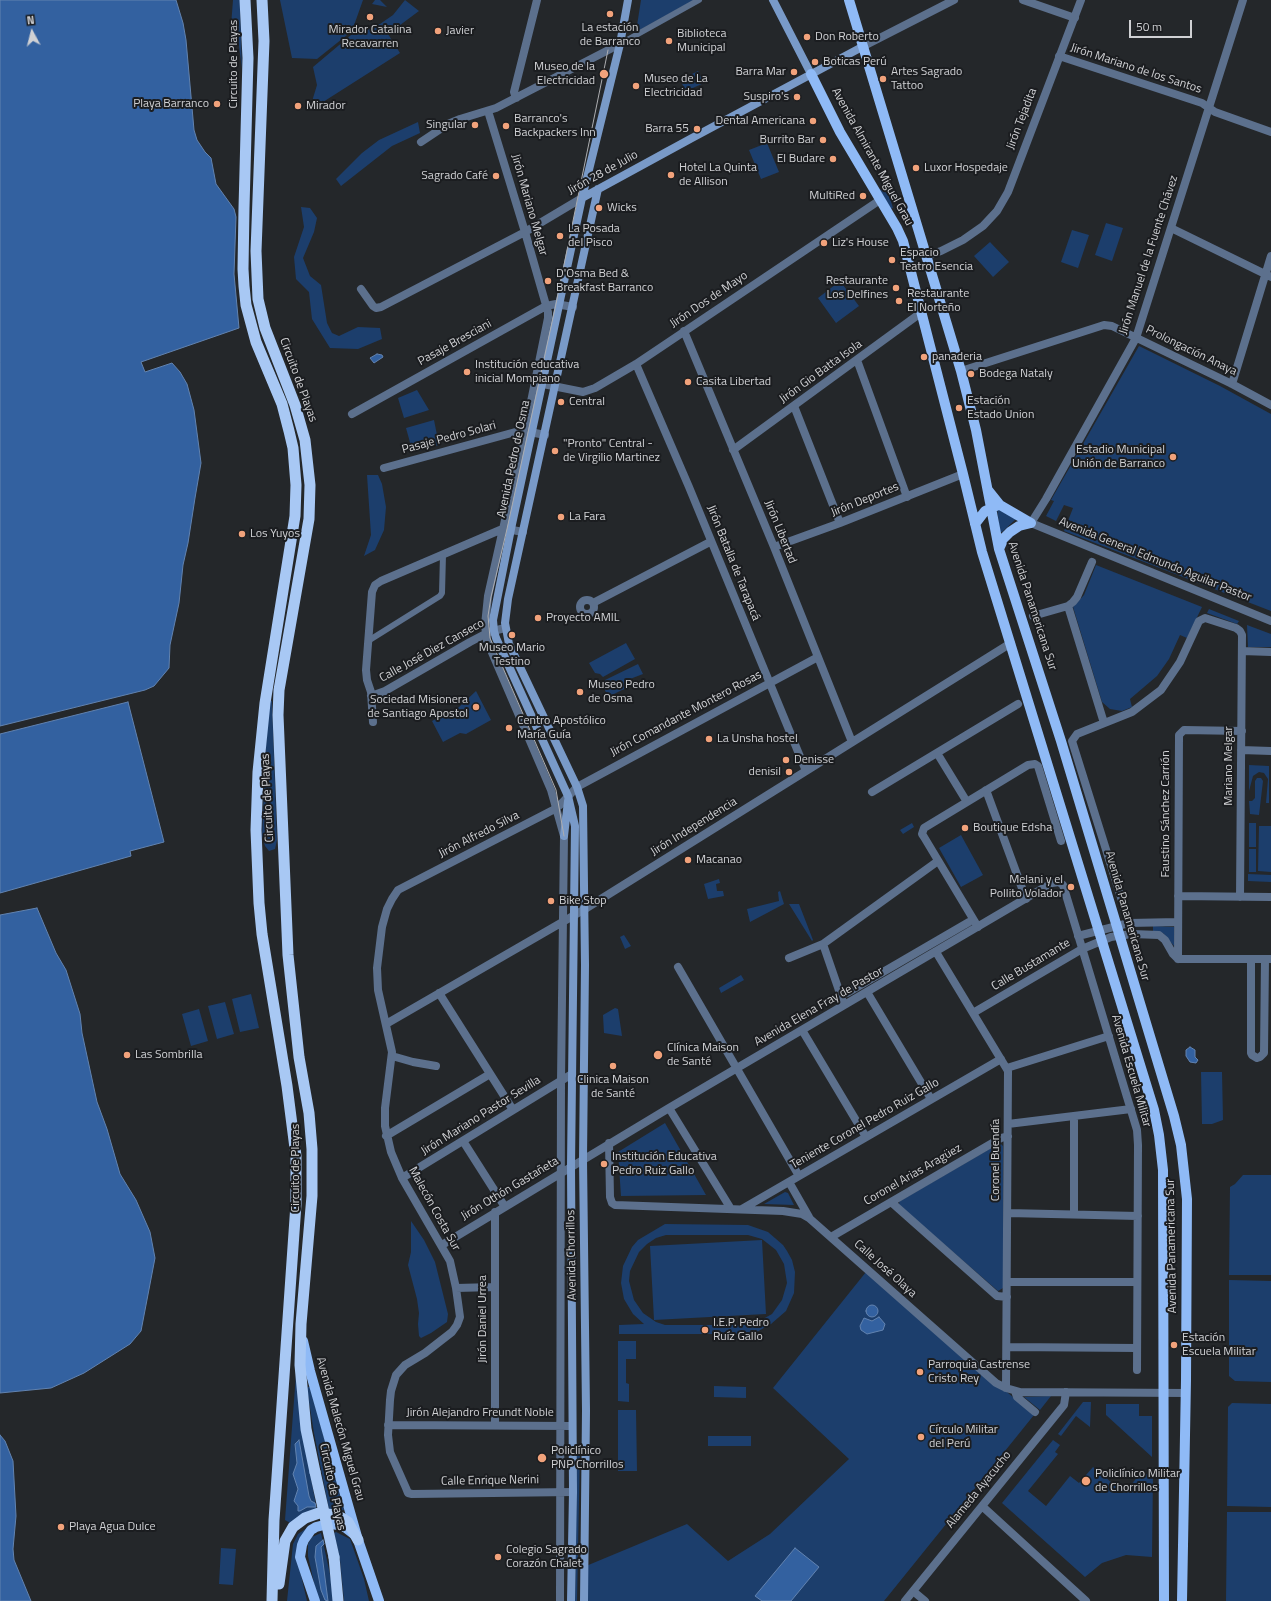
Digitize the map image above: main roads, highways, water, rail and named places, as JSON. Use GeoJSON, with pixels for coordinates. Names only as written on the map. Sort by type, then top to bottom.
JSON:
{"type":"FeatureCollection","features":[{"type":"Feature","properties":{"kind":"highway","name":"Circuito de Playas"},"geometry":{"type":"LineString","coordinates":[[245,0],[248,58],[243,238],[244,286],[246,305],[256,342],[282,404],[293,448],[296,485],[295,516],[265,703],[258,772],[256,830],[259,903],[262,934],[287,1086],[296,1156],[296,1204],[274,1520],[272,1601]]}},
{"type":"Feature","properties":{"kind":"highway","name":"Circuito de Playas"},"geometry":{"type":"LineString","coordinates":[[262,0],[264,41],[256,251],[258,299],[265,328],[295,405],[305,440],[310,486],[309,519],[279,690],[278,715],[288,955],[300,1057],[309,1112],[312,1149],[312,1196],[301,1324],[300,1365],[306,1429],[314,1472],[334,1557],[338,1601]]}},
{"type":"Feature","properties":{"kind":"highway"},"geometry":{"type":"LineString","coordinates":[[277,1601],[285,1541],[288,1534],[298,1522],[312,1515],[335,1515],[348,1522],[358,1540]]}},
{"type":"Feature","properties":{"kind":"main road","name":"Avenida Pedro de Osma"},"geometry":{"type":"LineString","coordinates":[[574,915],[575,826],[568,796],[494,631],[495,606],[507,530],[528,431],[543,384],[582,198],[620,44],[628,0]]}},
{"type":"Feature","properties":{"kind":"main road","name":"Avenida Almirante Miguel Grau"},"geometry":{"type":"LineString","coordinates":[[773,0],[840,132],[903,241],[922,312]]}},
{"type":"Feature","properties":{"kind":"main road","name":"Avenida Panamericana Sur"},"geometry":{"type":"LineString","coordinates":[[848,0],[961,371],[976,430],[988,489],[996,506],[999,549],[1059,733],[1174,1116],[1181,1145],[1187,1199],[1186,1393],[1182,1601]]}},
{"type":"Feature","properties":{"kind":"main road","name":"Jirón 28 de Julio"},"geometry":{"type":"LineString","coordinates":[[582,198],[862,47]]}},
{"type":"Feature","properties":{"kind":"main road","name":"Avenida Pedro de Osma"},"geometry":{"type":"LineString","coordinates":[[585,909],[583,806],[577,787],[509,644],[505,628],[508,599],[556,387],[598,189]]}},
{"type":"Feature","properties":{"kind":"main road","name":"Avenida Panamericana Sur"},"geometry":{"type":"LineString","coordinates":[[922,312],[982,552],[1101,935],[1154,1110],[1159,1135],[1163,1170],[1164,1601]]}},
{"type":"Feature","properties":{"kind":"main road"},"geometry":{"type":"LineString","coordinates":[[976,524],[985,511],[996,506],[1031,522],[1019,526],[1010,532],[1004,538],[999,549]]}},
{"type":"Feature","properties":{"kind":"main road"},"geometry":{"type":"LineString","coordinates":[[564,836],[568,796]]}},
{"type":"Feature","properties":{"kind":"main road","name":"Avenida Chorrillos"},"geometry":{"type":"LineString","coordinates":[[584,1601],[586,1411],[583,1159],[585,909]]}},
{"type":"Feature","properties":{"kind":"main road","name":"Avenida Chorrillos"},"geometry":{"type":"LineString","coordinates":[[571,1601],[573,1492],[571,1166],[574,915]]}},
{"type":"Feature","properties":{"kind":"main road"},"geometry":{"type":"LineString","coordinates":[[573,992],[585,993]]}},
{"type":"Feature","properties":{"kind":"main road"},"geometry":{"type":"LineString","coordinates":[[573,1038],[584,1038]]}},
{"type":"Feature","properties":{"kind":"main road"},"geometry":{"type":"LineString","coordinates":[[572,1102],[583,1102]]}},
{"type":"Feature","properties":{"kind":"main road","name":"Avenida Malecón Miguel Grau"},"geometry":{"type":"LineString","coordinates":[[301,1324],[310,1371],[358,1540],[379,1601]]}},
{"type":"Feature","properties":{"kind":"main road","name":"Avenida Malecón Miguel Grau"},"geometry":{"type":"LineString","coordinates":[[315,1601],[300,1557],[302,1545],[307,1535],[316,1527],[334,1524],[340,1525],[351,1531],[358,1540]]}},
{"type":"Feature","properties":{"kind":"tram line"},"geometry":{"type":"LineString","coordinates":[[564,836],[556,790],[490,638],[488,616],[556,304],[608,50]]}},
{"type":"Feature","properties":{"kind":"place","name":"La estación de Barranco"},"geometry":{"type":"Point","coordinates":[610,14]}},
{"type":"Feature","properties":{"kind":"place","name":"Mirador Catalina Recavarren"},"geometry":{"type":"Point","coordinates":[370,17]}},
{"type":"Feature","properties":{"kind":"place","name":"Javier"},"geometry":{"type":"Point","coordinates":[438,31]}},
{"type":"Feature","properties":{"kind":"place","name":"Don Roberto"},"geometry":{"type":"Point","coordinates":[807,37]}},
{"type":"Feature","properties":{"kind":"place","name":"Biblioteca Municipal"},"geometry":{"type":"Point","coordinates":[669,41]}},
{"type":"Feature","properties":{"kind":"place","name":"Boticas Perú"},"geometry":{"type":"Point","coordinates":[815,62]}},
{"type":"Feature","properties":{"kind":"place","name":"Barra Mar"},"geometry":{"type":"Point","coordinates":[794,72]}},
{"type":"Feature","properties":{"kind":"place","name":"Museo de la Electricidad"},"geometry":{"type":"Point","coordinates":[604,74]}},
{"type":"Feature","properties":{"kind":"place","name":"Artes Sagrado Tattoo"},"geometry":{"type":"Point","coordinates":[883,79]}},
{"type":"Feature","properties":{"kind":"place","name":"Museo de La Electricidad"},"geometry":{"type":"Point","coordinates":[636,86]}},
{"type":"Feature","properties":{"kind":"place","name":"Suspiro's"},"geometry":{"type":"Point","coordinates":[797,97]}},
{"type":"Feature","properties":{"kind":"place","name":"Playa Barranco"},"geometry":{"type":"Point","coordinates":[217,104]}},
{"type":"Feature","properties":{"kind":"place","name":"Mirador"},"geometry":{"type":"Point","coordinates":[298,106]}},
{"type":"Feature","properties":{"kind":"place","name":"Dental Americana"},"geometry":{"type":"Point","coordinates":[813,121]}},
{"type":"Feature","properties":{"kind":"place","name":"Singular"},"geometry":{"type":"Point","coordinates":[475,125]}},
{"type":"Feature","properties":{"kind":"place","name":"Barranco's Backpackers Inn"},"geometry":{"type":"Point","coordinates":[506,126]}},
{"type":"Feature","properties":{"kind":"place","name":"Barra 55"},"geometry":{"type":"Point","coordinates":[697,129]}},
{"type":"Feature","properties":{"kind":"place","name":"Burrito Bar"},"geometry":{"type":"Point","coordinates":[823,140]}},
{"type":"Feature","properties":{"kind":"place","name":"El Budare"},"geometry":{"type":"Point","coordinates":[833,159]}},
{"type":"Feature","properties":{"kind":"place","name":"Luxor Hospedaje"},"geometry":{"type":"Point","coordinates":[916,168]}},
{"type":"Feature","properties":{"kind":"place","name":"Hotel La Quinta de Allison"},"geometry":{"type":"Point","coordinates":[671,175]}},
{"type":"Feature","properties":{"kind":"place","name":"Sagrado Café"},"geometry":{"type":"Point","coordinates":[496,176]}},
{"type":"Feature","properties":{"kind":"place","name":"MultiRed"},"geometry":{"type":"Point","coordinates":[863,196]}},
{"type":"Feature","properties":{"kind":"place","name":"Wicks"},"geometry":{"type":"Point","coordinates":[599,208]}},
{"type":"Feature","properties":{"kind":"place","name":"La Posada del Pisco"},"geometry":{"type":"Point","coordinates":[560,236]}},
{"type":"Feature","properties":{"kind":"place","name":"Liz's House"},"geometry":{"type":"Point","coordinates":[824,243]}},
{"type":"Feature","properties":{"kind":"place","name":"Espacio Teatro Esencia"},"geometry":{"type":"Point","coordinates":[892,260]}},
{"type":"Feature","properties":{"kind":"place","name":"D'Osma Bed & Breakfast Barranco"},"geometry":{"type":"Point","coordinates":[548,281]}},
{"type":"Feature","properties":{"kind":"place","name":"Restaurante Los Delfines"},"geometry":{"type":"Point","coordinates":[896,288]}},
{"type":"Feature","properties":{"kind":"place","name":"Restaurante El Norteño"},"geometry":{"type":"Point","coordinates":[899,301]}},
{"type":"Feature","properties":{"kind":"place","name":"panaderia"},"geometry":{"type":"Point","coordinates":[924,357]}},
{"type":"Feature","properties":{"kind":"place","name":"Institución educativa inicial Mompiano"},"geometry":{"type":"Point","coordinates":[467,372]}},
{"type":"Feature","properties":{"kind":"place","name":"Bodega Nataly"},"geometry":{"type":"Point","coordinates":[971,374]}},
{"type":"Feature","properties":{"kind":"place","name":"Casita Libertad"},"geometry":{"type":"Point","coordinates":[688,382]}},
{"type":"Feature","properties":{"kind":"place","name":"Central"},"geometry":{"type":"Point","coordinates":[561,402]}},
{"type":"Feature","properties":{"kind":"place","name":"Estación Estado Union"},"geometry":{"type":"Point","coordinates":[959,408]}},
{"type":"Feature","properties":{"kind":"place","name":"\"Pronto\" Central - de Virgilio Martinez"},"geometry":{"type":"Point","coordinates":[555,451]}},
{"type":"Feature","properties":{"kind":"place","name":"Estadio Municipal Unión de Barranco"},"geometry":{"type":"Point","coordinates":[1173,457]}},
{"type":"Feature","properties":{"kind":"place","name":"La Fara"},"geometry":{"type":"Point","coordinates":[561,517]}},
{"type":"Feature","properties":{"kind":"place","name":"Los Yuyos"},"geometry":{"type":"Point","coordinates":[242,534]}},
{"type":"Feature","properties":{"kind":"place","name":"Proyecto AMIL"},"geometry":{"type":"Point","coordinates":[538,618]}},
{"type":"Feature","properties":{"kind":"place","name":"Museo Mario Testino"},"geometry":{"type":"Point","coordinates":[512,635]}},
{"type":"Feature","properties":{"kind":"place","name":"Museo Pedro de Osma"},"geometry":{"type":"Point","coordinates":[580,692]}},
{"type":"Feature","properties":{"kind":"place","name":"Sociedad Misionera de Santiago Apostol"},"geometry":{"type":"Point","coordinates":[476,707]}},
{"type":"Feature","properties":{"kind":"place","name":"Centro Apostólico María Guía"},"geometry":{"type":"Point","coordinates":[509,728]}},
{"type":"Feature","properties":{"kind":"place","name":"La Unsha hostel"},"geometry":{"type":"Point","coordinates":[709,739]}},
{"type":"Feature","properties":{"kind":"place","name":"Denisse"},"geometry":{"type":"Point","coordinates":[786,760]}},
{"type":"Feature","properties":{"kind":"place","name":"denisil"},"geometry":{"type":"Point","coordinates":[789,772]}},
{"type":"Feature","properties":{"kind":"place","name":"Boutique Edsha"},"geometry":{"type":"Point","coordinates":[965,828]}},
{"type":"Feature","properties":{"kind":"place","name":"Macanao"},"geometry":{"type":"Point","coordinates":[688,860]}},
{"type":"Feature","properties":{"kind":"place","name":"Melani y el Pollito Volador"},"geometry":{"type":"Point","coordinates":[1071,887]}},
{"type":"Feature","properties":{"kind":"place","name":"Bike Stop"},"geometry":{"type":"Point","coordinates":[551,901]}},
{"type":"Feature","properties":{"kind":"place","name":"Las Sombrilla"},"geometry":{"type":"Point","coordinates":[127,1055]}},
{"type":"Feature","properties":{"kind":"place","name":"Clínica Maison de Santé"},"geometry":{"type":"Point","coordinates":[658,1055]}},
{"type":"Feature","properties":{"kind":"place","name":"Clinica Maison de Santé"},"geometry":{"type":"Point","coordinates":[613,1066]}},
{"type":"Feature","properties":{"kind":"place","name":"Institución Educativa Pedro Ruiz Gallo"},"geometry":{"type":"Point","coordinates":[604,1164]}},
{"type":"Feature","properties":{"kind":"place","name":"I.E.P. Pedro Ruíz Gallo"},"geometry":{"type":"Point","coordinates":[705,1330]}},
{"type":"Feature","properties":{"kind":"place","name":"Estación Escuela Militar"},"geometry":{"type":"Point","coordinates":[1174,1345]}},
{"type":"Feature","properties":{"kind":"place","name":"Parroquia Castrense Cristo Rey"},"geometry":{"type":"Point","coordinates":[920,1372]}},
{"type":"Feature","properties":{"kind":"place","name":"Círculo Militar del Perú"},"geometry":{"type":"Point","coordinates":[921,1437]}},
{"type":"Feature","properties":{"kind":"place","name":"Policlínico PNP Chorrillos"},"geometry":{"type":"Point","coordinates":[542,1458]}},
{"type":"Feature","properties":{"kind":"place","name":"Policlínico Militar de Chorrillos"},"geometry":{"type":"Point","coordinates":[1086,1481]}},
{"type":"Feature","properties":{"kind":"place","name":"Playa Agua Dulce"},"geometry":{"type":"Point","coordinates":[61,1527]}},
{"type":"Feature","properties":{"kind":"place","name":"Colegio Sagrado Corazón Chalet"},"geometry":{"type":"Point","coordinates":[498,1557]}}]}
